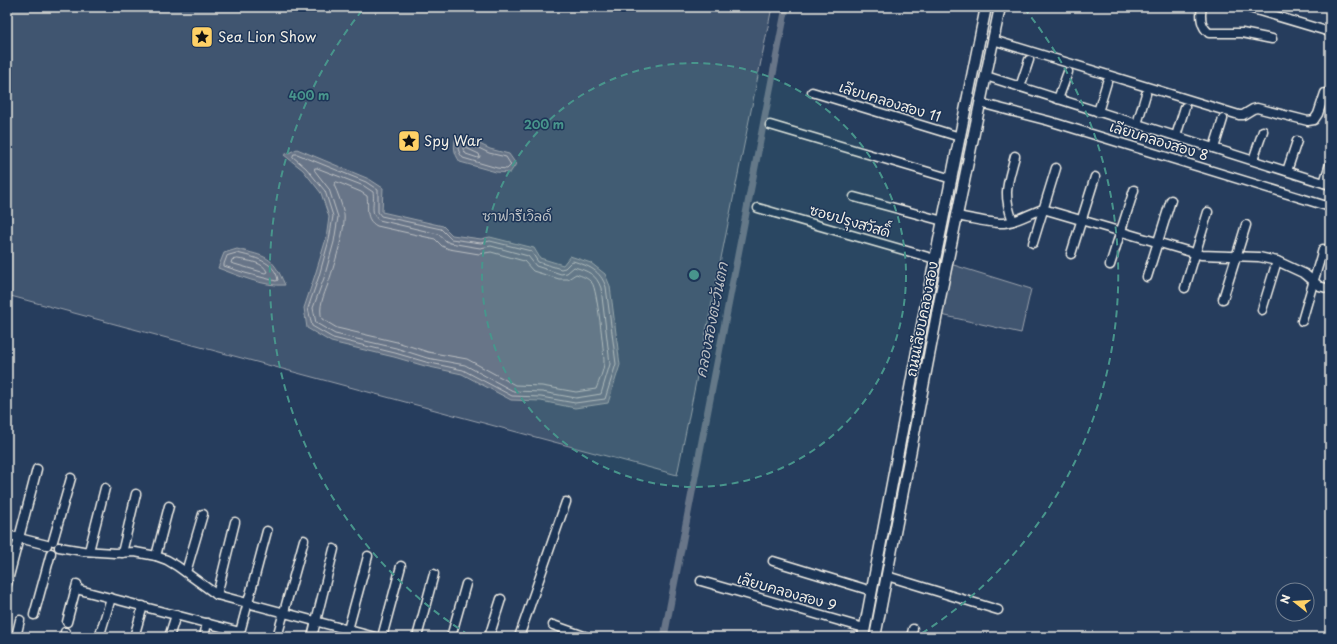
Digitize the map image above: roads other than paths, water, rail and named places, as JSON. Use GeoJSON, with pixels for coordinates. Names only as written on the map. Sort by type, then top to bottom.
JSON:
{"type":"FeatureCollection","features":[{"type":"Feature","properties":{"kind":"main road","name":"ถนนเลียบคลองสอง"},"geometry":{"type":"LineString","coordinates":[[864,633],[935,259],[986,7]]}},
{"type":"Feature","properties":{"kind":"main road","name":"ถนนเลียบคลองสอง"},"geometry":{"type":"LineString","coordinates":[[875,637],[957,216],[1000,7]]}},
{"type":"Feature","properties":{"kind":"street"},"geometry":{"type":"LineString","coordinates":[[1202,7],[1201,18],[1205,30],[1209,33],[1242,33],[1272,39]]}},
{"type":"Feature","properties":{"kind":"street"},"geometry":{"type":"LineString","coordinates":[[1246,7],[1330,32]]}},
{"type":"Feature","properties":{"kind":"street"},"geometry":{"type":"LineString","coordinates":[[993,40],[1239,115],[1243,115],[1252,109],[1257,108],[1308,121],[1314,120],[1318,114],[1325,93]]}},
{"type":"Feature","properties":{"kind":"street"},"geometry":{"type":"LineString","coordinates":[[1020,87],[1028,60]]}},
{"type":"Feature","properties":{"kind":"street"},"geometry":{"type":"LineString","coordinates":[[1058,99],[1068,72]]}},
{"type":"Feature","properties":{"kind":"street"},"geometry":{"type":"LineString","coordinates":[[986,76],[1327,184],[1330,164]]}},
{"type":"Feature","properties":{"kind":"street"},"geometry":{"type":"LineString","coordinates":[[1098,112],[1107,82]]}},
{"type":"Feature","properties":{"kind":"street","name":"เลียบคลองสอง 11"},"geometry":{"type":"LineString","coordinates":[[812,92],[960,137]]}},
{"type":"Feature","properties":{"kind":"street"},"geometry":{"type":"LineString","coordinates":[[1137,124],[1146,94]]}},
{"type":"Feature","properties":{"kind":"street","name":"เลียบคลองสอง 8"},"geometry":{"type":"LineString","coordinates":[[980,103],[1049,122],[1330,207]]}},
{"type":"Feature","properties":{"kind":"street"},"geometry":{"type":"LineString","coordinates":[[1176,136],[1185,107]]}},
{"type":"Feature","properties":{"kind":"street"},"geometry":{"type":"LineString","coordinates":[[1214,148],[1223,119]]}},
{"type":"Feature","properties":{"kind":"street"},"geometry":{"type":"LineString","coordinates":[[770,125],[952,179]]}},
{"type":"Feature","properties":{"kind":"street"},"geometry":{"type":"LineString","coordinates":[[1253,160],[1262,131]]}},
{"type":"Feature","properties":{"kind":"street"},"geometry":{"type":"LineString","coordinates":[[1287,171],[1297,141]]}},
{"type":"Feature","properties":{"kind":"street"},"geometry":{"type":"LineString","coordinates":[[1013,221],[1006,200],[1006,189],[1015,156]]}},
{"type":"Feature","properties":{"kind":"street"},"geometry":{"type":"LineString","coordinates":[[1033,244],[1042,209],[1056,168]]}},
{"type":"Feature","properties":{"kind":"street"},"geometry":{"type":"LineString","coordinates":[[1071,254],[1095,177]]}},
{"type":"Feature","properties":{"kind":"street"},"geometry":{"type":"LineString","coordinates":[[1110,265],[1134,190]]}},
{"type":"Feature","properties":{"kind":"street"},"geometry":{"type":"LineString","coordinates":[[854,197],[943,221]]}},
{"type":"Feature","properties":{"kind":"street"},"geometry":{"type":"LineString","coordinates":[[1148,277],[1171,200]]}},
{"type":"Feature","properties":{"kind":"street","name":"ซอยปรุงสวัสดิ์"},"geometry":{"type":"LineString","coordinates":[[758,208],[935,259]]}},
{"type":"Feature","properties":{"kind":"street"},"geometry":{"type":"LineString","coordinates":[[957,216],[1004,223],[1013,221],[1042,209],[1195,254],[1259,256],[1277,261],[1305,274],[1319,286],[1330,289]]}},
{"type":"Feature","properties":{"kind":"street"},"geometry":{"type":"LineString","coordinates":[[1185,288],[1208,212]]}},
{"type":"Feature","properties":{"kind":"street"},"geometry":{"type":"LineString","coordinates":[[1224,299],[1246,225]]}},
{"type":"Feature","properties":{"kind":"street"},"geometry":{"type":"LineString","coordinates":[[1302,321],[1323,249]]}},
{"type":"Feature","properties":{"kind":"street"},"geometry":{"type":"LineString","coordinates":[[1262,310],[1277,261]]}},
{"type":"Feature","properties":{"kind":"street"},"geometry":{"type":"LineString","coordinates":[[7,584],[37,469]]}},
{"type":"Feature","properties":{"kind":"street"},"geometry":{"type":"LineString","coordinates":[[34,615],[51,553],[56,552],[53,544],[71,478]]}},
{"type":"Feature","properties":{"kind":"street"},"geometry":{"type":"LineString","coordinates":[[89,551],[105,488]]}},
{"type":"Feature","properties":{"kind":"street"},"geometry":{"type":"LineString","coordinates":[[122,552],[136,494]]}},
{"type":"Feature","properties":{"kind":"street"},"geometry":{"type":"LineString","coordinates":[[519,637],[566,502]]}},
{"type":"Feature","properties":{"kind":"street"},"geometry":{"type":"LineString","coordinates":[[156,556],[169,506]]}},
{"type":"Feature","properties":{"kind":"street"},"geometry":{"type":"LineString","coordinates":[[186,572],[203,514]]}},
{"type":"Feature","properties":{"kind":"street"},"geometry":{"type":"LineString","coordinates":[[217,595],[235,522]]}},
{"type":"Feature","properties":{"kind":"street"},"geometry":{"type":"LineString","coordinates":[[67,622],[76,586],[111,598],[176,615],[239,635],[267,531]]}},
{"type":"Feature","properties":{"kind":"street"},"geometry":{"type":"LineString","coordinates":[[7,535],[89,551],[135,552],[156,556],[167,560],[186,572],[217,595],[316,622],[347,634],[375,637]]}},
{"type":"Feature","properties":{"kind":"street"},"geometry":{"type":"LineString","coordinates":[[277,637],[304,540]]}},
{"type":"Feature","properties":{"kind":"street"},"geometry":{"type":"LineString","coordinates":[[312,637],[334,549]]}},
{"type":"Feature","properties":{"kind":"street"},"geometry":{"type":"LineString","coordinates":[[347,634],[368,556]]}},
{"type":"Feature","properties":{"kind":"street"},"geometry":{"type":"LineString","coordinates":[[773,561],[872,591]]}},
{"type":"Feature","properties":{"kind":"street"},"geometry":{"type":"LineString","coordinates":[[382,637],[401,566]]}},
{"type":"Feature","properties":{"kind":"street"},"geometry":{"type":"LineString","coordinates":[[417,637],[434,574]]}},
{"type":"Feature","properties":{"kind":"street"},"geometry":{"type":"LineString","coordinates":[[887,576],[998,610]]}},
{"type":"Feature","properties":{"kind":"street","name":"เลียบคลองสอง 9"},"geometry":{"type":"LineString","coordinates":[[701,581],[864,633]]}},
{"type":"Feature","properties":{"kind":"street"},"geometry":{"type":"LineString","coordinates":[[451,637],[466,584]]}},
{"type":"Feature","properties":{"kind":"street"},"geometry":{"type":"LineString","coordinates":[[102,631],[111,598]]}},
{"type":"Feature","properties":{"kind":"street"},"geometry":{"type":"LineString","coordinates":[[489,637],[501,599]]}},
{"type":"Feature","properties":{"kind":"street"},"geometry":{"type":"LineString","coordinates":[[134,637],[143,606]]}},
{"type":"Feature","properties":{"kind":"street"},"geometry":{"type":"LineString","coordinates":[[169,637],[176,615]]}},
{"type":"Feature","properties":{"kind":"street"},"geometry":{"type":"LineString","coordinates":[[16,637],[20,620]]}},
{"type":"Feature","properties":{"kind":"street"},"geometry":{"type":"LineString","coordinates":[[204,637],[207,624]]}},
{"type":"Feature","properties":{"kind":"street"},"geometry":{"type":"LineString","coordinates":[[553,626],[587,637]]}},
{"type":"Feature","properties":{"kind":"water"},"geometry":{"type":"Polygon","coordinates":[[[456,137],[467,138],[490,149],[509,154],[516,164],[510,173],[496,172],[460,162],[456,156],[455,150],[456,137]]]}},
{"type":"Feature","properties":{"kind":"water"},"geometry":{"type":"Polygon","coordinates":[[[297,149],[369,179],[383,188],[382,212],[443,226],[452,235],[481,239],[490,237],[534,248],[540,258],[563,265],[570,256],[591,263],[605,274],[610,286],[620,365],[608,403],[575,408],[541,401],[511,400],[462,374],[331,342],[307,328],[304,308],[326,239],[329,217],[321,193],[303,170],[284,155],[297,149]]]}},
{"type":"Feature","properties":{"kind":"water"},"geometry":{"type":"Polygon","coordinates":[[[237,249],[262,256],[267,259],[276,268],[285,285],[260,282],[218,268],[224,253],[237,249]]]}},
{"type":"Feature","properties":{"kind":"waterway","name":"คลองสองตะวันตก"},"geometry":{"type":"LineString","coordinates":[[664,637],[786,7]]}},
{"type":"Feature","properties":{"kind":"place","name":"Sea Lion Show"},"geometry":{"type":"Point","coordinates":[202,37]}},
{"type":"Feature","properties":{"kind":"place","name":"Spy War"},"geometry":{"type":"Point","coordinates":[409,141]}},
{"type":"Feature","properties":{"kind":"park label","name":"ซาฟารีเวิลด์"},"geometry":{"type":"Point","coordinates":[517,216]}}]}
